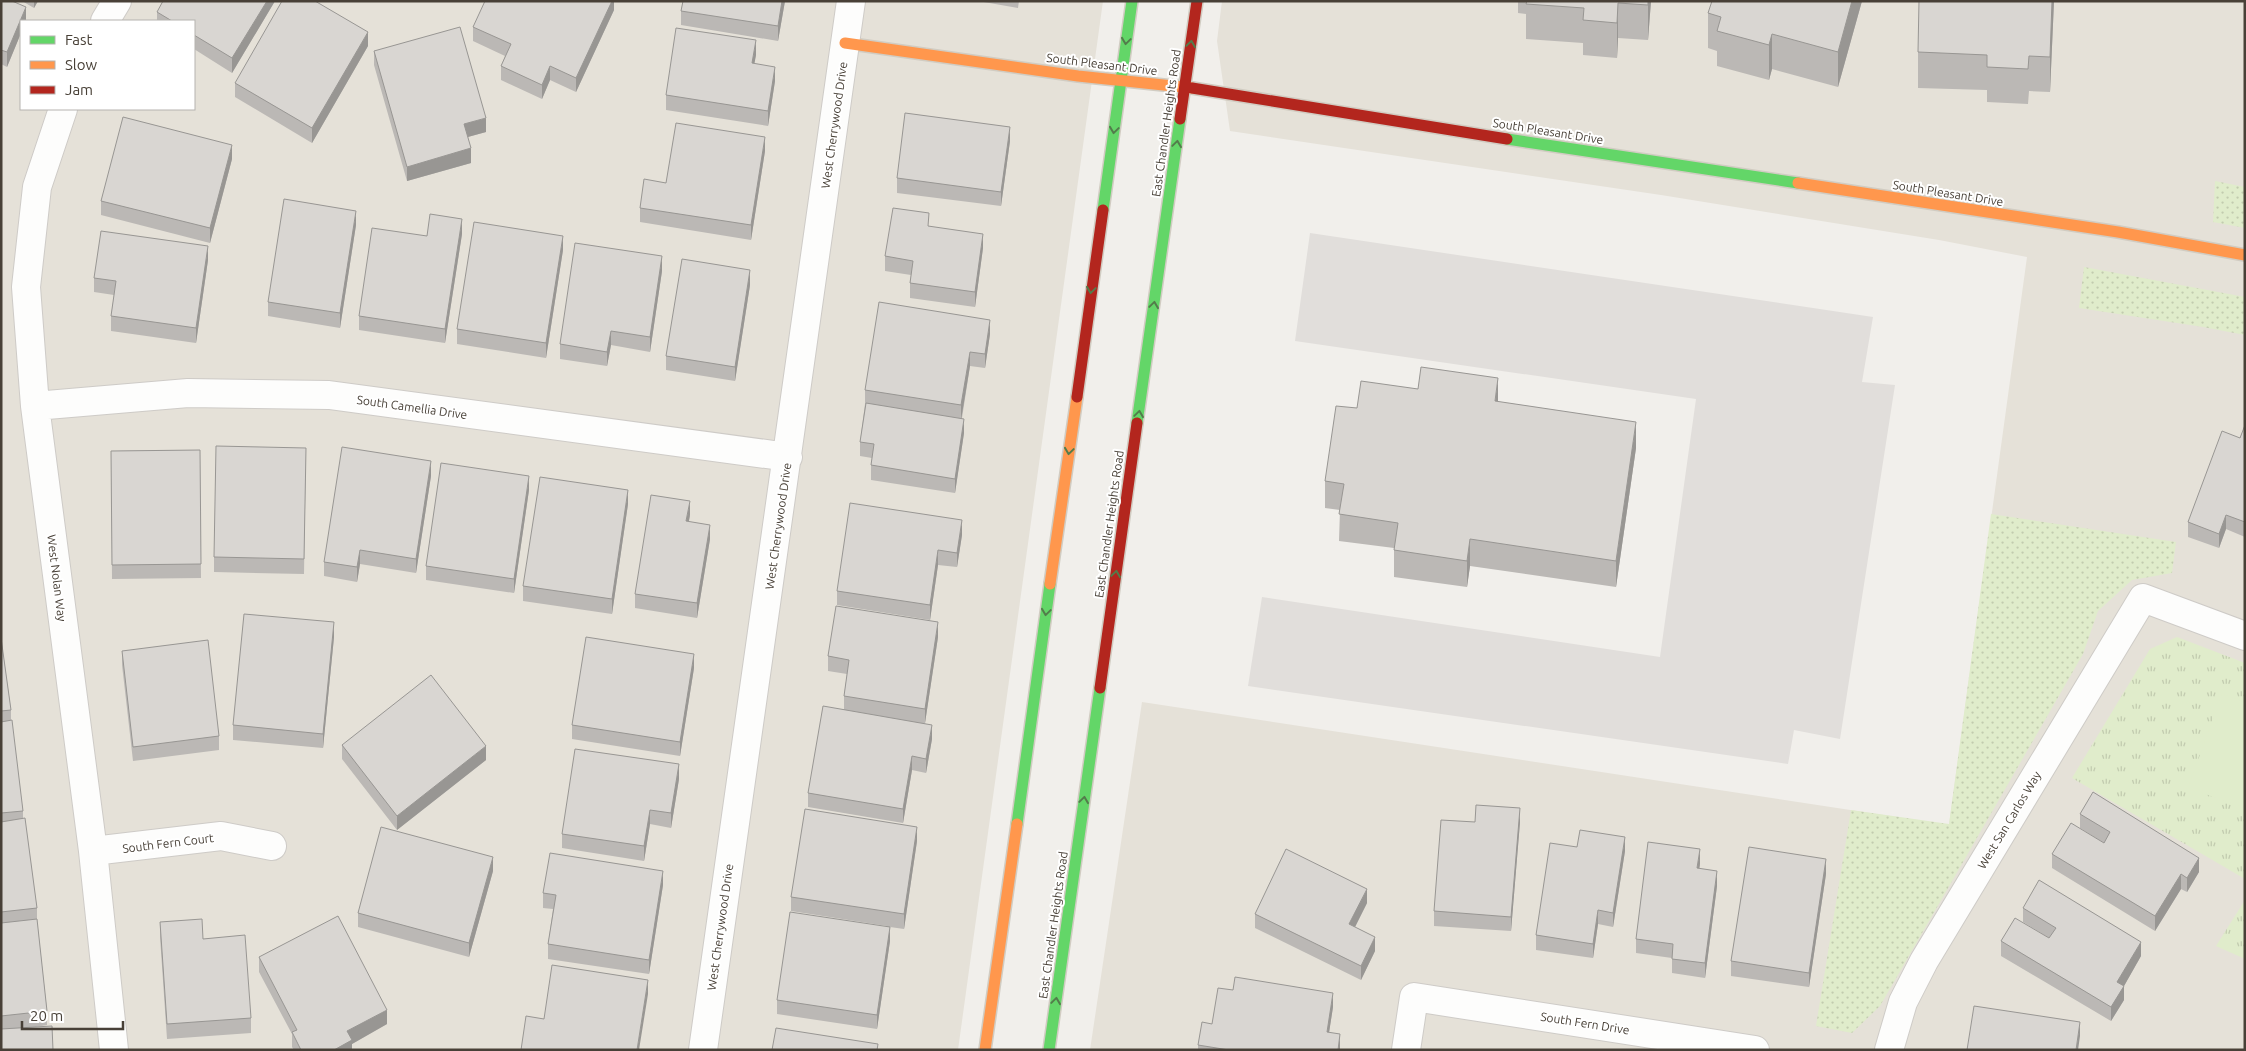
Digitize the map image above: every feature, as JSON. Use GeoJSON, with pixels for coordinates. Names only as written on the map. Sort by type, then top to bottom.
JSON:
{"type":"FeatureCollection","features":[{"type":"Feature","properties":{"kind":"main road"},"geometry":{"type":"LineString","coordinates":[[985,1050],[1132,1]]}},
{"type":"Feature","properties":{"kind":"main road","name":"East Chandler Heights Road"},"geometry":{"type":"LineString","coordinates":[[1049,1050],[1197,1]]}},
{"type":"Feature","properties":{"kind":"main road","name":"South Pleasant Drive"},"geometry":{"type":"LineString","coordinates":[[845,43],[1120,81],[1185,87],[1532,143],[2118,232],[2245,255]]}},
{"type":"Feature","properties":{"kind":"street"},"geometry":{"type":"LineString","coordinates":[[105,20],[116,1]]}},
{"type":"Feature","properties":{"kind":"street","name":"West Cherrywood Drive"},"geometry":{"type":"LineString","coordinates":[[703,1050],[851,1]]}},
{"type":"Feature","properties":{"kind":"street","name":"West Nolan Way"},"geometry":{"type":"LineString","coordinates":[[63,110],[36,188],[26,287],[35,406],[93,851],[114,1050]]}},
{"type":"Feature","properties":{"kind":"street","name":"South Camellia Drive"},"geometry":{"type":"LineString","coordinates":[[35,406],[188,393],[328,395],[788,457]]}},
{"type":"Feature","properties":{"kind":"street","name":"West San Carlos Way"},"geometry":{"type":"LineString","coordinates":[[1889,1050],[1903,1002],[1924,961],[2143,598],[2245,636]]}},
{"type":"Feature","properties":{"kind":"street","name":"South Fern Court"},"geometry":{"type":"LineString","coordinates":[[93,851],[221,836],[272,846]]}},
{"type":"Feature","properties":{"kind":"street","name":"South Fern Drive"},"geometry":{"type":"LineString","coordinates":[[1406,1050],[1414,997],[1755,1050]]}},
{"type":"Feature","properties":{"kind":"shaded area"},"geometry":{"type":"Polygon","coordinates":[[[1,1],[1103,1],[958,1050],[1,1050],[1,1]]]}},
{"type":"Feature","properties":{"kind":"shaded area"},"geometry":{"type":"Polygon","coordinates":[[[1222,1],[2245,1],[2245,1050],[1090,1050],[1142,702],[1949,825],[2027,257],[1939,240],[1661,195],[1230,131],[1217,41],[1222,1]]]}},
{"type":"Feature","properties":{"kind":"shaded area"},"geometry":{"type":"Polygon","coordinates":[[[1310,233],[1873,317],[1862,382],[1895,385],[1840,739],[1794,730],[1788,764],[1248,686],[1262,597],[1660,657],[1696,399],[1295,341],[1310,233]]]}},
{"type":"Feature","properties":{"kind":"green space"},"geometry":{"type":"Polygon","coordinates":[[[2215,181],[2245,187],[2245,228],[2213,222],[2215,181]]]}},
{"type":"Feature","properties":{"kind":"green space"},"geometry":{"type":"Polygon","coordinates":[[[2084,267],[2245,297],[2245,335],[2079,308],[2084,267]]]}},
{"type":"Feature","properties":{"kind":"green space"},"geometry":{"type":"Polygon","coordinates":[[[1991,514],[2176,542],[2172,573],[2132,580],[2098,611],[2083,654],[1880,1006],[1852,1033],[1816,1026],[1851,810],[1949,824],[1991,514]]]}},
{"type":"Feature","properties":{"kind":"green space"},"geometry":{"type":"Polygon","coordinates":[[[2177,637],[2245,663],[2245,879],[2072,778],[2150,649],[2177,637]]]}},
{"type":"Feature","properties":{"kind":"green space"},"geometry":{"type":"Polygon","coordinates":[[[2222,694],[2245,702],[2245,808],[2188,788],[2222,694]]]}},
{"type":"Feature","properties":{"kind":"green space"},"geometry":{"type":"Polygon","coordinates":[[[2245,900],[2245,959],[2216,946],[2245,900]]]}},
{"type":"Feature","properties":{"kind":"building"},"geometry":{"type":"Polygon","coordinates":[[[1,1],[12,1],[26,7],[7,52],[1,50],[1,1]]]}},
{"type":"Feature","properties":{"kind":"building"},"geometry":{"type":"Polygon","coordinates":[[[163,1],[267,1],[232,58],[195,36],[195,20],[170,20],[157,12],[163,1]]]}},
{"type":"Feature","properties":{"kind":"building"},"geometry":{"type":"Polygon","coordinates":[[[282,1],[315,1],[368,32],[312,128],[235,83],[282,1]]]}},
{"type":"Feature","properties":{"kind":"building"},"geometry":{"type":"Polygon","coordinates":[[[485,1],[612,1],[576,78],[550,66],[542,85],[501,66],[511,44],[473,27],[485,1]]]}},
{"type":"Feature","properties":{"kind":"building"},"geometry":{"type":"Polygon","coordinates":[[[683,1],[782,1],[778,26],[681,11],[683,1]]]}},
{"type":"Feature","properties":{"kind":"building"},"geometry":{"type":"Polygon","coordinates":[[[1527,1],[1648,1],[1648,5],[1618,3],[1617,23],[1583,20],[1584,8],[1526,4],[1527,1]]]}},
{"type":"Feature","properties":{"kind":"building"},"geometry":{"type":"Polygon","coordinates":[[[1712,1],[1852,1],[1838,52],[1772,34],[1769,45],[1717,31],[1721,17],[1708,13],[1712,1]]]}},
{"type":"Feature","properties":{"kind":"building"},"geometry":{"type":"Polygon","coordinates":[[[1919,1],[2052,1],[2050,57],[2029,56],[2028,69],[1987,67],[1987,55],[1918,52],[1919,1]]]}},
{"type":"Feature","properties":{"kind":"building"},"geometry":{"type":"Polygon","coordinates":[[[460,27],[486,118],[464,124],[471,148],[407,167],[374,51],[460,27]]]}},
{"type":"Feature","properties":{"kind":"building"},"geometry":{"type":"Polygon","coordinates":[[[676,28],[756,40],[752,63],[775,67],[768,111],[666,95],[676,28]]]}},
{"type":"Feature","properties":{"kind":"building"},"geometry":{"type":"Polygon","coordinates":[[[905,113],[1010,127],[1001,192],[897,178],[905,113]]]}},
{"type":"Feature","properties":{"kind":"building"},"geometry":{"type":"Polygon","coordinates":[[[123,117],[232,145],[210,228],[101,201],[123,117]]]}},
{"type":"Feature","properties":{"kind":"building"},"geometry":{"type":"Polygon","coordinates":[[[676,123],[765,137],[751,225],[640,208],[644,179],[666,183],[676,123]]]}},
{"type":"Feature","properties":{"kind":"building"},"geometry":{"type":"Polygon","coordinates":[[[284,199],[356,211],[340,313],[268,302],[284,199]]]}},
{"type":"Feature","properties":{"kind":"building"},"geometry":{"type":"Polygon","coordinates":[[[893,208],[929,213],[928,226],[983,234],[975,292],[910,283],[913,261],[885,256],[893,208]]]}},
{"type":"Feature","properties":{"kind":"building"},"geometry":{"type":"Polygon","coordinates":[[[430,214],[462,219],[445,329],[359,316],[372,228],[427,236],[430,214]]]}},
{"type":"Feature","properties":{"kind":"building"},"geometry":{"type":"Polygon","coordinates":[[[474,222],[563,236],[546,343],[457,329],[474,222]]]}},
{"type":"Feature","properties":{"kind":"building"},"geometry":{"type":"Polygon","coordinates":[[[101,231],[208,246],[196,328],[111,316],[116,281],[94,278],[101,231]]]}},
{"type":"Feature","properties":{"kind":"building"},"geometry":{"type":"Polygon","coordinates":[[[575,243],[662,256],[650,337],[611,331],[607,352],[560,344],[575,243]]]}},
{"type":"Feature","properties":{"kind":"building"},"geometry":{"type":"Polygon","coordinates":[[[682,259],[750,270],[735,367],[666,356],[682,259]]]}},
{"type":"Feature","properties":{"kind":"building"},"geometry":{"type":"Polygon","coordinates":[[[879,302],[990,320],[985,354],[970,352],[961,405],[865,390],[879,302]]]}},
{"type":"Feature","properties":{"kind":"building"},"geometry":{"type":"Polygon","coordinates":[[[1421,367],[1498,378],[1495,401],[1636,422],[1616,561],[1470,539],[1467,561],[1394,550],[1398,523],[1339,514],[1344,484],[1325,481],[1336,406],[1357,408],[1361,381],[1418,389],[1421,367]]]}},
{"type":"Feature","properties":{"kind":"building"},"geometry":{"type":"Polygon","coordinates":[[[866,403],[964,419],[955,479],[871,465],[874,444],[860,442],[866,403]]]}},
{"type":"Feature","properties":{"kind":"building"},"geometry":{"type":"Polygon","coordinates":[[[2245,425],[2245,522],[2226,515],[2219,534],[2188,522],[2222,431],[2240,438],[2245,425]]]}},
{"type":"Feature","properties":{"kind":"building"},"geometry":{"type":"Polygon","coordinates":[[[216,446],[306,448],[304,559],[214,557],[216,446]]]}},
{"type":"Feature","properties":{"kind":"building"},"geometry":{"type":"Polygon","coordinates":[[[342,447],[431,461],[416,559],[360,550],[357,567],[324,562],[342,447]]]}},
{"type":"Feature","properties":{"kind":"building"},"geometry":{"type":"Polygon","coordinates":[[[200,450],[201,564],[112,565],[111,451],[200,450]]]}},
{"type":"Feature","properties":{"kind":"building"},"geometry":{"type":"Polygon","coordinates":[[[441,463],[529,476],[514,579],[426,566],[441,463]]]}},
{"type":"Feature","properties":{"kind":"building"},"geometry":{"type":"Polygon","coordinates":[[[540,477],[628,490],[612,599],[523,586],[540,477]]]}},
{"type":"Feature","properties":{"kind":"building"},"geometry":{"type":"Polygon","coordinates":[[[651,495],[690,501],[686,521],[710,525],[697,603],[635,594],[651,495]]]}},
{"type":"Feature","properties":{"kind":"building"},"geometry":{"type":"Polygon","coordinates":[[[850,503],[962,520],[957,553],[938,550],[930,605],[837,591],[850,503]]]}},
{"type":"Feature","properties":{"kind":"building"},"geometry":{"type":"Polygon","coordinates":[[[836,606],[938,622],[925,709],[844,696],[849,660],[828,656],[836,606]]]}},
{"type":"Feature","properties":{"kind":"building"},"geometry":{"type":"Polygon","coordinates":[[[244,614],[334,622],[323,734],[233,725],[244,614]]]}},
{"type":"Feature","properties":{"kind":"building"},"geometry":{"type":"Polygon","coordinates":[[[586,637],[694,654],[680,742],[572,725],[586,637]]]}},
{"type":"Feature","properties":{"kind":"building"},"geometry":{"type":"Polygon","coordinates":[[[1,638],[11,710],[1,711],[1,638]]]}},
{"type":"Feature","properties":{"kind":"building"},"geometry":{"type":"Polygon","coordinates":[[[208,640],[219,736],[133,747],[122,651],[208,640]]]}},
{"type":"Feature","properties":{"kind":"building"},"geometry":{"type":"Polygon","coordinates":[[[431,675],[486,746],[397,816],[342,745],[431,675]]]}},
{"type":"Feature","properties":{"kind":"building"},"geometry":{"type":"Polygon","coordinates":[[[823,706],[932,725],[926,759],[912,756],[903,809],[808,793],[823,706]]]}},
{"type":"Feature","properties":{"kind":"building"},"geometry":{"type":"Polygon","coordinates":[[[12,720],[23,811],[1,813],[1,722],[12,720]]]}},
{"type":"Feature","properties":{"kind":"building"},"geometry":{"type":"Polygon","coordinates":[[[575,749],[679,764],[671,813],[650,810],[644,846],[562,834],[575,749]]]}},
{"type":"Feature","properties":{"kind":"building"},"geometry":{"type":"Polygon","coordinates":[[[2093,792],[2199,858],[2187,878],[2181,874],[2155,916],[2052,854],[2071,823],[2104,843],[2110,832],[2080,814],[2093,792]]]}},
{"type":"Feature","properties":{"kind":"building"},"geometry":{"type":"Polygon","coordinates":[[[1476,805],[1520,808],[1511,917],[1434,911],[1441,820],[1475,822],[1476,805]]]}},
{"type":"Feature","properties":{"kind":"building"},"geometry":{"type":"Polygon","coordinates":[[[805,809],[917,827],[904,914],[791,897],[805,809]]]}},
{"type":"Feature","properties":{"kind":"building"},"geometry":{"type":"Polygon","coordinates":[[[25,818],[37,908],[1,912],[1,822],[25,818]]]}},
{"type":"Feature","properties":{"kind":"building"},"geometry":{"type":"Polygon","coordinates":[[[381,827],[493,857],[469,943],[358,913],[381,827]]]}},
{"type":"Feature","properties":{"kind":"building"},"geometry":{"type":"Polygon","coordinates":[[[1580,830],[1625,837],[1613,913],[1598,910],[1593,944],[1536,935],[1550,843],[1577,847],[1580,830]]]}},
{"type":"Feature","properties":{"kind":"building"},"geometry":{"type":"Polygon","coordinates":[[[1648,842],[1700,849],[1697,868],[1717,871],[1705,963],[1672,959],[1673,944],[1636,939],[1648,842]]]}},
{"type":"Feature","properties":{"kind":"building"},"geometry":{"type":"Polygon","coordinates":[[[1749,847],[1826,859],[1809,973],[1731,961],[1749,847]]]}},
{"type":"Feature","properties":{"kind":"building"},"geometry":{"type":"Polygon","coordinates":[[[1286,849],[1367,889],[1349,924],[1375,937],[1361,966],[1255,914],[1286,849]]]}},
{"type":"Feature","properties":{"kind":"building"},"geometry":{"type":"Polygon","coordinates":[[[550,853],[663,871],[649,960],[548,944],[556,895],[543,893],[550,853]]]}},
{"type":"Feature","properties":{"kind":"building"},"geometry":{"type":"Polygon","coordinates":[[[2039,880],[2141,942],[2117,982],[2124,986],[2111,1007],[2001,941],[2015,918],[2049,938],[2056,928],[2023,908],[2039,880]]]}},
{"type":"Feature","properties":{"kind":"building"},"geometry":{"type":"Polygon","coordinates":[[[790,912],[890,927],[877,1015],[777,1000],[790,912]]]}},
{"type":"Feature","properties":{"kind":"building"},"geometry":{"type":"Polygon","coordinates":[[[338,916],[387,1010],[347,1031],[352,1040],[334,1050],[301,1050],[292,1032],[297,1030],[259,957],[338,916]]]}},
{"type":"Feature","properties":{"kind":"building"},"geometry":{"type":"Polygon","coordinates":[[[37,919],[47,1011],[1,1016],[1,923],[37,919]]]}},
{"type":"Feature","properties":{"kind":"building"},"geometry":{"type":"Polygon","coordinates":[[[202,919],[203,939],[245,935],[251,1018],[167,1024],[160,922],[202,919]]]}},
{"type":"Feature","properties":{"kind":"building"},"geometry":{"type":"Polygon","coordinates":[[[552,965],[648,980],[637,1050],[521,1050],[526,1016],[544,1019],[552,965]]]}},
{"type":"Feature","properties":{"kind":"building"},"geometry":{"type":"Polygon","coordinates":[[[1235,977],[1333,993],[1327,1032],[1340,1034],[1338,1050],[1229,1050],[1198,1045],[1202,1022],[1212,1024],[1218,988],[1233,990],[1235,977]]]}},
{"type":"Feature","properties":{"kind":"building"},"geometry":{"type":"Polygon","coordinates":[[[1974,1006],[2080,1022],[2076,1050],[1967,1050],[1974,1006]]]}},
{"type":"Feature","properties":{"kind":"building"},"geometry":{"type":"Polygon","coordinates":[[[52,1026],[53,1050],[1,1050],[1,1029],[52,1026]]]}},
{"type":"Feature","properties":{"kind":"building"},"geometry":{"type":"Polygon","coordinates":[[[776,1028],[878,1044],[877,1050],[772,1050],[776,1028]]]}},
{"type":"Feature","properties":{"kind":"traffic: fast"},"geometry":{"type":"LineString","coordinates":[[1103,210],[1132,1]]}},
{"type":"Feature","properties":{"kind":"traffic: fast"},"geometry":{"type":"LineString","coordinates":[[1137,423],[1180,119]]}},
{"type":"Feature","properties":{"kind":"traffic: fast"},"geometry":{"type":"LineString","coordinates":[[1507,139],[1798,183]]}},
{"type":"Feature","properties":{"kind":"traffic: fast"},"geometry":{"type":"LineString","coordinates":[[1017,824],[1050,584]]}},
{"type":"Feature","properties":{"kind":"traffic: fast"},"geometry":{"type":"LineString","coordinates":[[1049,1050],[1100,688]]}},
{"type":"Feature","properties":{"kind":"traffic: slow"},"geometry":{"type":"LineString","coordinates":[[845,43],[1078,76],[1192,88]]}},
{"type":"Feature","properties":{"kind":"traffic: slow"},"geometry":{"type":"LineString","coordinates":[[1798,183],[2118,232],[2245,255]]}},
{"type":"Feature","properties":{"kind":"traffic: slow"},"geometry":{"type":"LineString","coordinates":[[1050,584],[1077,397]]}},
{"type":"Feature","properties":{"kind":"traffic: slow"},"geometry":{"type":"LineString","coordinates":[[985,1050],[1017,824]]}},
{"type":"Feature","properties":{"kind":"traffic: jam"},"geometry":{"type":"LineString","coordinates":[[1180,119],[1197,1]]}},
{"type":"Feature","properties":{"kind":"traffic: jam"},"geometry":{"type":"LineString","coordinates":[[1192,88],[1507,139]]}},
{"type":"Feature","properties":{"kind":"traffic: jam"},"geometry":{"type":"LineString","coordinates":[[1077,397],[1103,210]]}},
{"type":"Feature","properties":{"kind":"traffic: jam"},"geometry":{"type":"LineString","coordinates":[[1100,688],[1137,423]]}}]}
